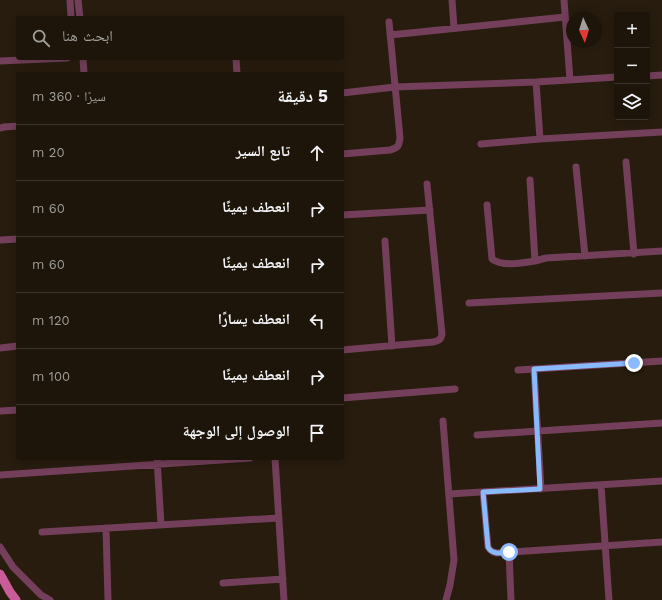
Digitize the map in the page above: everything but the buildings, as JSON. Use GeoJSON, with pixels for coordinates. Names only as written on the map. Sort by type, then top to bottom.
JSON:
{"type":"FeatureCollection","features":[{"type":"Feature","properties":{"kind":"main road"},"geometry":{"type":"LineString","coordinates":[[0,574],[16,600]]}},
{"type":"Feature","properties":{"kind":"street"},"geometry":{"type":"LineString","coordinates":[[70,0],[71,16]]}},
{"type":"Feature","properties":{"kind":"street"},"geometry":{"type":"LineString","coordinates":[[78,0],[80,16]]}},
{"type":"Feature","properties":{"kind":"street"},"geometry":{"type":"LineString","coordinates":[[452,0],[454,28]]}},
{"type":"Feature","properties":{"kind":"street"},"geometry":{"type":"LineString","coordinates":[[564,0],[570,80]]}},
{"type":"Feature","properties":{"kind":"street"},"geometry":{"type":"LineString","coordinates":[[390,35],[565,17]]}},
{"type":"Feature","properties":{"kind":"street"},"geometry":{"type":"LineString","coordinates":[[344,154],[390,150],[398,147],[400,138],[389,22]]}},
{"type":"Feature","properties":{"kind":"street"},"geometry":{"type":"LineString","coordinates":[[0,61],[22,60]]}},
{"type":"Feature","properties":{"kind":"street"},"geometry":{"type":"LineString","coordinates":[[84,60],[84,72]]}},
{"type":"Feature","properties":{"kind":"street"},"geometry":{"type":"LineString","coordinates":[[236,60],[237,72]]}},
{"type":"Feature","properties":{"kind":"street"},"geometry":{"type":"LineString","coordinates":[[650,76],[662,75]]}},
{"type":"Feature","properties":{"kind":"street"},"geometry":{"type":"LineString","coordinates":[[344,93],[395,87],[536,82],[614,77]]}},
{"type":"Feature","properties":{"kind":"street"},"geometry":{"type":"LineString","coordinates":[[536,82],[540,139]]}},
{"type":"Feature","properties":{"kind":"street"},"geometry":{"type":"LineString","coordinates":[[0,128],[16,126]]}},
{"type":"Feature","properties":{"kind":"street"},"geometry":{"type":"LineString","coordinates":[[481,144],[662,132]]}},
{"type":"Feature","properties":{"kind":"street"},"geometry":{"type":"LineString","coordinates":[[626,162],[634,254]]}},
{"type":"Feature","properties":{"kind":"street"},"geometry":{"type":"LineString","coordinates":[[576,167],[585,256]]}},
{"type":"Feature","properties":{"kind":"street"},"geometry":{"type":"LineString","coordinates":[[530,180],[535,261]]}},
{"type":"Feature","properties":{"kind":"street"},"geometry":{"type":"LineString","coordinates":[[344,350],[433,342],[442,337],[427,184]]}},
{"type":"Feature","properties":{"kind":"street"},"geometry":{"type":"LineString","coordinates":[[487,205],[492,259],[496,262],[516,264],[546,258],[634,254],[662,251]]}},
{"type":"Feature","properties":{"kind":"street"},"geometry":{"type":"LineString","coordinates":[[344,215],[430,210]]}},
{"type":"Feature","properties":{"kind":"street"},"geometry":{"type":"LineString","coordinates":[[0,240],[16,239]]}},
{"type":"Feature","properties":{"kind":"street"},"geometry":{"type":"LineString","coordinates":[[384,240],[392,346]]}},
{"type":"Feature","properties":{"kind":"street"},"geometry":{"type":"LineString","coordinates":[[469,303],[662,293]]}},
{"type":"Feature","properties":{"kind":"street"},"geometry":{"type":"LineString","coordinates":[[0,348],[16,346]]}},
{"type":"Feature","properties":{"kind":"street"},"geometry":{"type":"LineString","coordinates":[[518,370],[662,361]]}},
{"type":"Feature","properties":{"kind":"street"},"geometry":{"type":"LineString","coordinates":[[534,369],[540,489]]}},
{"type":"Feature","properties":{"kind":"street"},"geometry":{"type":"LineString","coordinates":[[344,398],[455,389]]}},
{"type":"Feature","properties":{"kind":"street"},"geometry":{"type":"LineString","coordinates":[[0,411],[16,410]]}},
{"type":"Feature","properties":{"kind":"street"},"geometry":{"type":"LineString","coordinates":[[443,421],[454,560],[453,573],[446,600]]}},
{"type":"Feature","properties":{"kind":"street"},"geometry":{"type":"LineString","coordinates":[[477,435],[662,422]]}},
{"type":"Feature","properties":{"kind":"street"},"geometry":{"type":"LineString","coordinates":[[0,475],[157,461],[188,460]]}},
{"type":"Feature","properties":{"kind":"street"},"geometry":{"type":"LineString","coordinates":[[275,460],[284,600]]}},
{"type":"Feature","properties":{"kind":"street"},"geometry":{"type":"LineString","coordinates":[[157,461],[161,525]]}},
{"type":"Feature","properties":{"kind":"street"},"geometry":{"type":"LineString","coordinates":[[449,494],[662,481]]}},
{"type":"Feature","properties":{"kind":"street"},"geometry":{"type":"LineString","coordinates":[[601,485],[609,600]]}},
{"type":"Feature","properties":{"kind":"street"},"geometry":{"type":"LineString","coordinates":[[483,492],[488,547],[492,552],[662,542]]}},
{"type":"Feature","properties":{"kind":"street"},"geometry":{"type":"LineString","coordinates":[[42,532],[279,518]]}},
{"type":"Feature","properties":{"kind":"street"},"geometry":{"type":"LineString","coordinates":[[106,528],[108,600]]}},
{"type":"Feature","properties":{"kind":"street"},"geometry":{"type":"LineString","coordinates":[[0,547],[13,567],[41,595],[50,600]]}},
{"type":"Feature","properties":{"kind":"street"},"geometry":{"type":"LineString","coordinates":[[509,552],[511,600]]}},
{"type":"Feature","properties":{"kind":"street"},"geometry":{"type":"LineString","coordinates":[[223,583],[283,579]]}},
{"type":"Feature","properties":{"kind":"route"},"geometry":{"type":"LineString","coordinates":[[509,552],[496,553],[489,550],[483,492],[540,489],[534,369],[634,363]]}}]}
